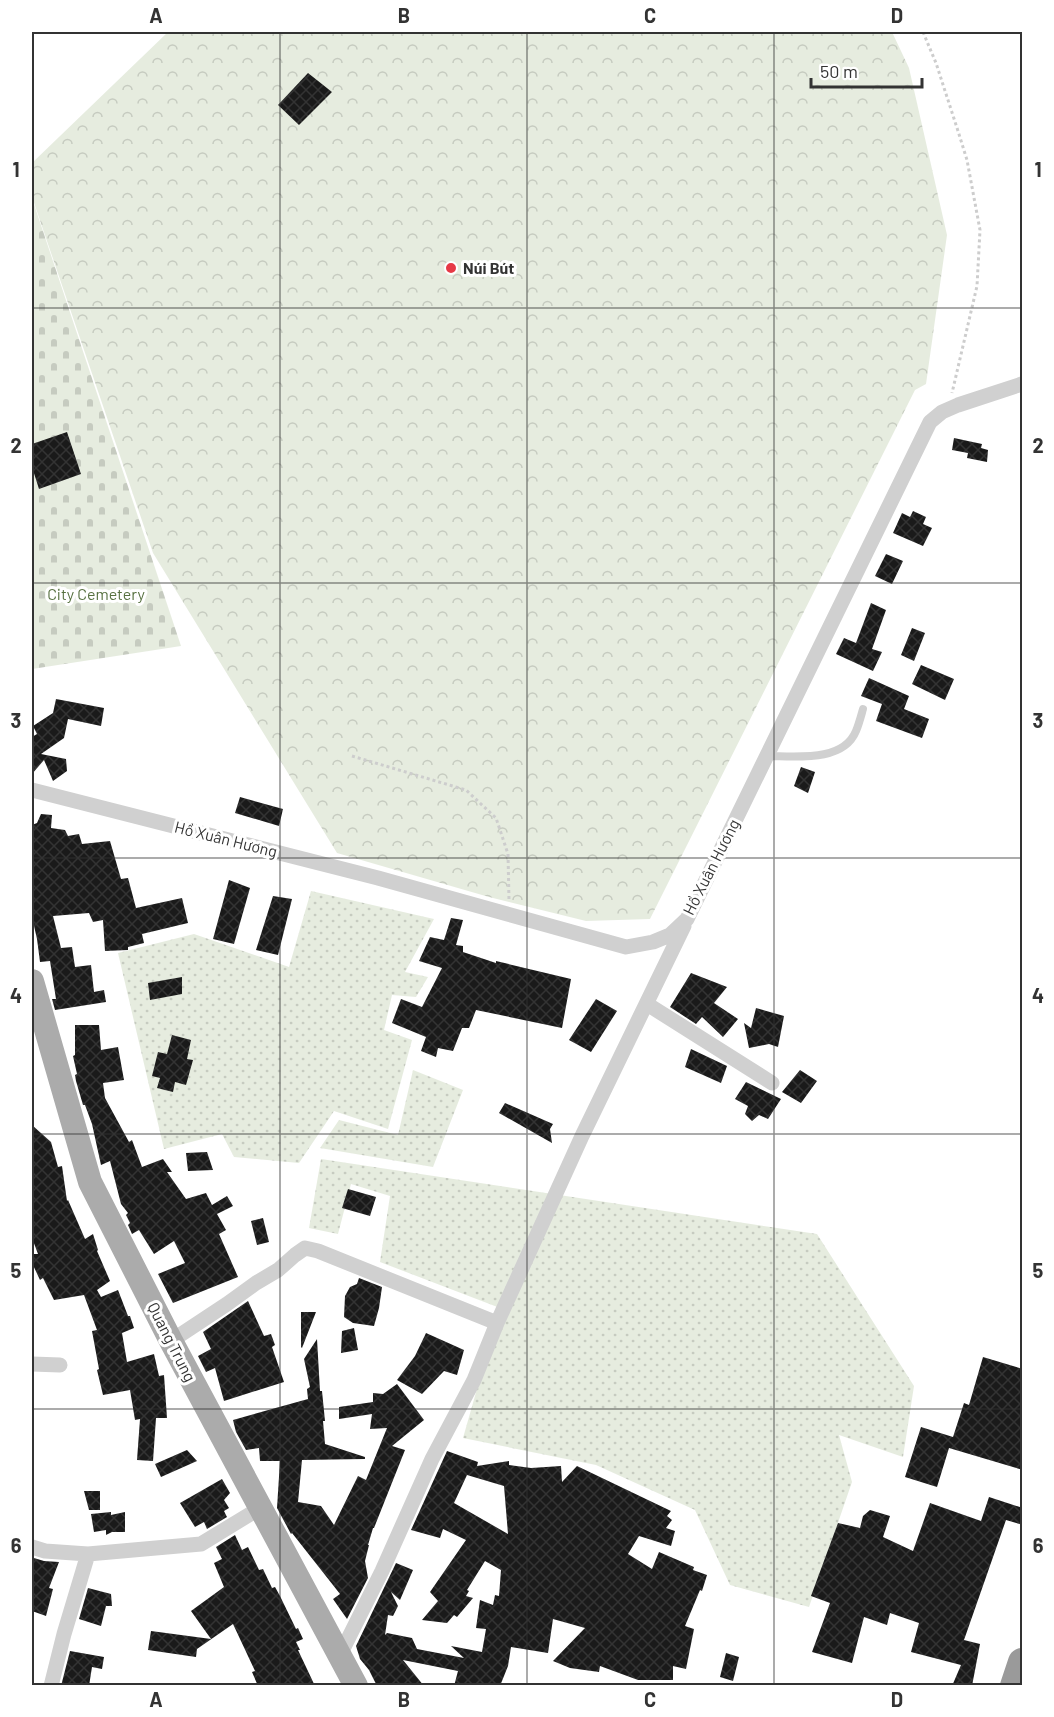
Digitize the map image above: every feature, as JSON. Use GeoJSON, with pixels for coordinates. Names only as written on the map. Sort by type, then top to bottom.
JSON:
{"type":"FeatureCollection","features":[{"type":"Feature","properties":{"kind":"highway"},"geometry":{"type":"LineString","coordinates":[[1014,1686],[1023,1662]]}},
{"type":"Feature","properties":{"kind":"main road","name":"Quang Trung"},"geometry":{"type":"LineString","coordinates":[[32,981],[90,1182],[171,1341],[356,1686]]}},
{"type":"Feature","properties":{"kind":"street","name":"Hồ Xuân Hương"},"geometry":{"type":"LineString","coordinates":[[32,790],[378,878],[626,947],[653,942],[670,935],[687,919],[930,422],[949,408],[1023,384]]}},
{"type":"Feature","properties":{"kind":"street"},"geometry":{"type":"LineString","coordinates":[[340,1655],[382,1571],[432,1459],[474,1380],[497,1323],[582,1136],[687,919]]}},
{"type":"Feature","properties":{"kind":"street"},"geometry":{"type":"LineString","coordinates":[[647,1004],[772,1083]]}},
{"type":"Feature","properties":{"kind":"street"},"geometry":{"type":"LineString","coordinates":[[171,1341],[278,1270],[305,1248],[318,1251],[497,1323]]}},
{"type":"Feature","properties":{"kind":"street"},"geometry":{"type":"LineString","coordinates":[[32,1364],[60,1365]]}},
{"type":"Feature","properties":{"kind":"street"},"geometry":{"type":"LineString","coordinates":[[32,1547],[45,1551],[88,1554],[201,1544],[260,1508]]}},
{"type":"Feature","properties":{"kind":"street"},"geometry":{"type":"LineString","coordinates":[[51,1686],[88,1554]]}},
{"type":"Feature","properties":{"kind":"lane"},"geometry":{"type":"LineString","coordinates":[[766,756],[824,756],[840,750],[856,734],[862,709]]}},
{"type":"Feature","properties":{"kind":"path"},"geometry":{"type":"LineString","coordinates":[[923,32],[936,63],[967,160],[980,230],[977,286],[949,408]]}},
{"type":"Feature","properties":{"kind":"path"},"geometry":{"type":"LineString","coordinates":[[352,756],[466,790],[496,818],[508,854],[509,914]]}},
{"type":"Feature","properties":{"kind":"green space"},"geometry":{"type":"Polygon","coordinates":[[[168,32],[892,32],[909,68],[947,235],[926,384],[915,390],[650,919],[586,921],[489,897],[337,853],[153,553],[32,197],[32,163],[168,32]]]}},
{"type":"Feature","properties":{"kind":"green space","name":"City Cemetery"},"geometry":{"type":"Polygon","coordinates":[[[32,198],[181,646],[32,669],[32,198]]]}},
{"type":"Feature","properties":{"kind":"green space"},"geometry":{"type":"Polygon","coordinates":[[[311,891],[434,919],[405,972],[428,977],[416,997],[392,995],[384,1030],[412,1040],[388,1129],[334,1111],[299,1163],[234,1157],[222,1134],[164,1149],[118,953],[194,934],[289,967],[311,891]]]}},
{"type":"Feature","properties":{"kind":"green space"},"geometry":{"type":"Polygon","coordinates":[[[413,1070],[463,1090],[433,1167],[320,1148],[339,1120],[398,1135],[413,1070]]]}},
{"type":"Feature","properties":{"kind":"green space"},"geometry":{"type":"Polygon","coordinates":[[[321,1159],[817,1234],[914,1386],[903,1457],[839,1435],[852,1482],[809,1607],[730,1585],[695,1510],[596,1465],[463,1438],[500,1308],[380,1262],[390,1196],[351,1184],[338,1234],[309,1228],[321,1159]]]}},
{"type":"Feature","properties":{"kind":"building"},"geometry":{"type":"Polygon","coordinates":[[[308,73],[332,92],[299,125],[278,105],[308,73]]]}},
{"type":"Feature","properties":{"kind":"building"},"geometry":{"type":"Polygon","coordinates":[[[67,432],[81,474],[39,489],[32,467],[32,444],[67,432]]]}},
{"type":"Feature","properties":{"kind":"building"},"geometry":{"type":"Polygon","coordinates":[[[954,438],[982,444],[981,448],[988,450],[987,462],[967,458],[968,453],[952,450],[954,438]]]}},
{"type":"Feature","properties":{"kind":"building"},"geometry":{"type":"Polygon","coordinates":[[[913,511],[926,517],[923,524],[932,528],[923,546],[893,533],[902,513],[910,517],[913,511]]]}},
{"type":"Feature","properties":{"kind":"building"},"geometry":{"type":"Polygon","coordinates":[[[886,554],[903,561],[892,584],[875,576],[886,554]]]}},
{"type":"Feature","properties":{"kind":"building"},"geometry":{"type":"Polygon","coordinates":[[[871,603],[886,610],[872,649],[882,652],[873,671],[836,654],[844,638],[856,643],[871,603]]]}},
{"type":"Feature","properties":{"kind":"building"},"geometry":{"type":"Polygon","coordinates":[[[912,628],[925,633],[914,661],[901,655],[912,628]]]}},
{"type":"Feature","properties":{"kind":"building"},"geometry":{"type":"Polygon","coordinates":[[[921,665],[954,679],[945,700],[912,684],[921,665]]]}},
{"type":"Feature","properties":{"kind":"building"},"geometry":{"type":"Polygon","coordinates":[[[869,678],[909,696],[904,709],[929,719],[922,738],[876,721],[882,704],[861,696],[869,678]]]}},
{"type":"Feature","properties":{"kind":"building"},"geometry":{"type":"Polygon","coordinates":[[[56,699],[104,708],[101,726],[68,719],[64,738],[41,754],[66,759],[67,771],[53,781],[44,760],[32,774],[32,737],[37,734],[33,726],[53,713],[56,699]]]}},
{"type":"Feature","properties":{"kind":"building"},"geometry":{"type":"Polygon","coordinates":[[[801,767],[815,772],[808,793],[794,786],[801,767]]]}},
{"type":"Feature","properties":{"kind":"building"},"geometry":{"type":"Polygon","coordinates":[[[240,797],[283,809],[279,826],[235,813],[240,797]]]}},
{"type":"Feature","properties":{"kind":"building"},"geometry":{"type":"Polygon","coordinates":[[[41,814],[52,815],[51,828],[65,830],[68,836],[79,834],[82,844],[110,841],[121,879],[128,878],[136,908],[182,898],[188,923],[142,934],[144,943],[128,947],[128,950],[105,951],[103,920],[93,922],[89,913],[53,916],[61,948],[72,947],[75,967],[91,965],[94,992],[104,990],[106,1002],[55,1010],[52,999],[56,999],[50,961],[40,962],[32,917],[32,825],[37,823],[41,814]]]}},
{"type":"Feature","properties":{"kind":"building"},"geometry":{"type":"Polygon","coordinates":[[[229,880],[250,888],[234,944],[213,939],[229,880]]]}},
{"type":"Feature","properties":{"kind":"building"},"geometry":{"type":"Polygon","coordinates":[[[273,896],[292,899],[278,955],[256,950],[273,896]]]}},
{"type":"Feature","properties":{"kind":"building"},"geometry":{"type":"Polygon","coordinates":[[[451,918],[463,920],[456,945],[463,946],[463,952],[496,963],[496,961],[571,979],[562,1028],[476,1010],[469,1028],[462,1028],[453,1051],[438,1048],[436,1057],[421,1051],[426,1037],[392,1023],[401,999],[422,1007],[442,968],[419,961],[430,937],[444,940],[451,918]]]}},
{"type":"Feature","properties":{"kind":"building"},"geometry":{"type":"Polygon","coordinates":[[[691,973],[727,987],[714,1003],[738,1019],[723,1037],[702,1017],[696,1024],[670,1007],[691,973]]]}},
{"type":"Feature","properties":{"kind":"building"},"geometry":{"type":"Polygon","coordinates":[[[182,977],[182,994],[150,1000],[148,983],[182,977]]]}},
{"type":"Feature","properties":{"kind":"building"},"geometry":{"type":"Polygon","coordinates":[[[596,999],[617,1011],[591,1052],[569,1040],[596,999]]]}},
{"type":"Feature","properties":{"kind":"building"},"geometry":{"type":"Polygon","coordinates":[[[756,1008],[784,1016],[778,1047],[769,1044],[749,1048],[744,1023],[751,1028],[756,1008]]]}},
{"type":"Feature","properties":{"kind":"building"},"geometry":{"type":"Polygon","coordinates":[[[75,1025],[99,1025],[101,1050],[118,1047],[124,1080],[103,1083],[105,1098],[129,1142],[132,1140],[142,1167],[163,1159],[172,1172],[167,1172],[186,1199],[206,1193],[212,1205],[227,1196],[233,1206],[217,1214],[226,1230],[219,1234],[238,1277],[173,1303],[158,1274],[185,1263],[174,1241],[154,1254],[139,1230],[132,1234],[126,1215],[128,1213],[121,1204],[110,1161],[101,1165],[92,1124],[85,1105],[83,1105],[76,1081],[75,1075],[77,1074],[73,1056],[75,1055],[75,1025]]]}},
{"type":"Feature","properties":{"kind":"building"},"geometry":{"type":"Polygon","coordinates":[[[172,1035],[191,1040],[187,1059],[193,1060],[186,1085],[175,1082],[173,1092],[157,1088],[160,1078],[152,1076],[158,1052],[167,1054],[172,1035]]]}},
{"type":"Feature","properties":{"kind":"building"},"geometry":{"type":"Polygon","coordinates":[[[691,1049],[727,1066],[721,1083],[685,1067],[691,1049]]]}},
{"type":"Feature","properties":{"kind":"building"},"geometry":{"type":"Polygon","coordinates":[[[800,1070],[817,1081],[801,1103],[782,1092],[800,1070]]]}},
{"type":"Feature","properties":{"kind":"building"},"geometry":{"type":"Polygon","coordinates":[[[746,1082],[781,1099],[768,1119],[759,1115],[752,1121],[745,1114],[748,1106],[735,1099],[746,1082]]]}},
{"type":"Feature","properties":{"kind":"building"},"geometry":{"type":"Polygon","coordinates":[[[505,1103],[553,1124],[550,1129],[552,1143],[499,1113],[505,1103]]]}},
{"type":"Feature","properties":{"kind":"building"},"geometry":{"type":"Polygon","coordinates":[[[32,1125],[51,1142],[58,1167],[62,1166],[67,1201],[85,1239],[93,1234],[97,1251],[110,1281],[97,1290],[101,1297],[118,1290],[128,1316],[130,1316],[134,1328],[122,1333],[127,1362],[154,1354],[159,1376],[164,1375],[167,1418],[156,1418],[153,1461],[137,1460],[140,1419],[135,1420],[130,1390],[103,1395],[92,1331],[97,1330],[84,1295],[54,1300],[43,1278],[40,1280],[32,1263],[32,1254],[38,1254],[32,1238],[32,1125]]]}},
{"type":"Feature","properties":{"kind":"building"},"geometry":{"type":"Polygon","coordinates":[[[207,1152],[213,1170],[188,1171],[186,1153],[207,1152]]]}},
{"type":"Feature","properties":{"kind":"building"},"geometry":{"type":"Polygon","coordinates":[[[348,1189],[376,1197],[370,1216],[342,1208],[348,1189]]]}},
{"type":"Feature","properties":{"kind":"building"},"geometry":{"type":"Polygon","coordinates":[[[263,1218],[269,1242],[257,1245],[251,1221],[263,1218]]]}},
{"type":"Feature","properties":{"kind":"building"},"geometry":{"type":"Polygon","coordinates":[[[359,1278],[382,1287],[374,1326],[353,1323],[344,1317],[345,1296],[350,1287],[357,1284],[359,1278]]]}},
{"type":"Feature","properties":{"kind":"building"},"geometry":{"type":"Polygon","coordinates":[[[248,1301],[264,1336],[271,1334],[275,1345],[272,1347],[284,1382],[224,1401],[215,1368],[206,1372],[198,1356],[211,1349],[203,1332],[248,1301]]]}},
{"type":"Feature","properties":{"kind":"building"},"geometry":{"type":"Polygon","coordinates":[[[301,1312],[316,1312],[302,1348],[301,1347],[301,1312]]]}},
{"type":"Feature","properties":{"kind":"building"},"geometry":{"type":"Polygon","coordinates":[[[354,1328],[358,1350],[341,1353],[342,1331],[354,1328]]]}},
{"type":"Feature","properties":{"kind":"building"},"geometry":{"type":"Polygon","coordinates":[[[426,1333],[464,1350],[457,1375],[444,1371],[422,1394],[397,1380],[415,1356],[426,1333]]]}},
{"type":"Feature","properties":{"kind":"building"},"geometry":{"type":"Polygon","coordinates":[[[317,1339],[325,1444],[365,1457],[365,1459],[302,1460],[298,1502],[321,1506],[334,1525],[358,1476],[366,1480],[387,1428],[370,1429],[372,1414],[339,1419],[339,1407],[373,1402],[373,1393],[383,1394],[397,1384],[424,1420],[392,1446],[405,1450],[368,1545],[365,1561],[368,1578],[347,1619],[333,1599],[340,1594],[291,1534],[277,1508],[280,1461],[260,1461],[259,1448],[246,1450],[236,1432],[233,1420],[308,1399],[307,1389],[310,1387],[304,1359],[317,1339]]]}},
{"type":"Feature","properties":{"kind":"building"},"geometry":{"type":"Polygon","coordinates":[[[983,1357],[1023,1369],[1023,1470],[949,1448],[937,1487],[905,1477],[921,1427],[953,1437],[964,1403],[969,1405],[983,1357]]]}},
{"type":"Feature","properties":{"kind":"building"},"geometry":{"type":"Polygon","coordinates":[[[187,1450],[197,1461],[161,1477],[155,1464],[187,1450]]]}},
{"type":"Feature","properties":{"kind":"building"},"geometry":{"type":"Polygon","coordinates":[[[447,1451],[478,1462],[477,1466],[509,1461],[509,1465],[531,1468],[561,1466],[562,1482],[577,1466],[671,1511],[667,1516],[672,1520],[666,1528],[675,1531],[671,1546],[639,1536],[628,1554],[652,1569],[659,1552],[707,1575],[685,1626],[694,1629],[686,1669],[673,1666],[673,1680],[638,1680],[600,1666],[599,1672],[570,1668],[553,1661],[585,1628],[553,1619],[548,1653],[511,1647],[508,1666],[500,1686],[454,1686],[458,1671],[403,1660],[424,1686],[377,1686],[360,1659],[356,1646],[396,1563],[413,1570],[400,1600],[391,1592],[398,1606],[393,1616],[388,1615],[385,1635],[387,1633],[412,1638],[417,1649],[464,1658],[451,1646],[482,1652],[486,1629],[476,1628],[480,1600],[493,1605],[495,1595],[499,1596],[501,1570],[485,1561],[467,1590],[469,1591],[466,1596],[473,1598],[457,1617],[454,1615],[447,1623],[422,1620],[438,1601],[430,1592],[466,1540],[443,1529],[440,1538],[411,1530],[447,1451]],[[467,1475],[454,1503],[508,1534],[504,1486],[467,1475]]]}},
{"type":"Feature","properties":{"kind":"building"},"geometry":{"type":"Polygon","coordinates":[[[222,1479],[230,1493],[224,1500],[229,1508],[224,1511],[227,1517],[207,1529],[204,1522],[195,1527],[180,1503],[222,1479]]]}},
{"type":"Feature","properties":{"kind":"building"},"geometry":{"type":"Polygon","coordinates":[[[84,1491],[100,1491],[100,1510],[89,1510],[84,1491]]]}},
{"type":"Feature","properties":{"kind":"building"},"geometry":{"type":"Polygon","coordinates":[[[989,1497],[1023,1508],[1023,1525],[1006,1520],[964,1640],[980,1644],[972,1686],[952,1686],[961,1665],[911,1652],[919,1623],[890,1613],[887,1625],[864,1617],[852,1663],[812,1652],[830,1603],[811,1596],[838,1523],[860,1528],[863,1516],[870,1510],[890,1516],[883,1537],[913,1551],[930,1503],[981,1521],[989,1497]]]}},
{"type":"Feature","properties":{"kind":"building"},"geometry":{"type":"Polygon","coordinates":[[[111,1512],[111,1515],[125,1512],[125,1532],[112,1532],[106,1535],[106,1530],[94,1532],[91,1514],[111,1512]]]}},
{"type":"Feature","properties":{"kind":"building"},"geometry":{"type":"Polygon","coordinates":[[[235,1535],[242,1550],[248,1547],[259,1570],[263,1569],[272,1588],[275,1587],[280,1596],[296,1629],[298,1628],[303,1639],[296,1642],[300,1650],[298,1650],[315,1686],[258,1686],[252,1672],[255,1671],[233,1624],[197,1649],[196,1657],[148,1650],[151,1631],[211,1639],[191,1611],[224,1587],[214,1563],[222,1559],[216,1547],[235,1535]]]}},
{"type":"Feature","properties":{"kind":"building"},"geometry":{"type":"Polygon","coordinates":[[[34,1558],[59,1562],[49,1588],[53,1589],[46,1616],[32,1611],[34,1558]]]}},
{"type":"Feature","properties":{"kind":"building"},"geometry":{"type":"Polygon","coordinates":[[[88,1588],[111,1594],[112,1606],[106,1606],[101,1626],[79,1619],[88,1588]]]}},
{"type":"Feature","properties":{"kind":"building"},"geometry":{"type":"Polygon","coordinates":[[[70,1651],[104,1657],[102,1669],[92,1667],[89,1686],[61,1686],[70,1651]]]}},
{"type":"Feature","properties":{"kind":"building"},"geometry":{"type":"Polygon","coordinates":[[[726,1653],[739,1657],[733,1681],[720,1677],[726,1653]]]}},
{"type":"Feature","properties":{"kind":"place","name":"Núi Bút"},"geometry":{"type":"Point","coordinates":[451,268]}}]}
